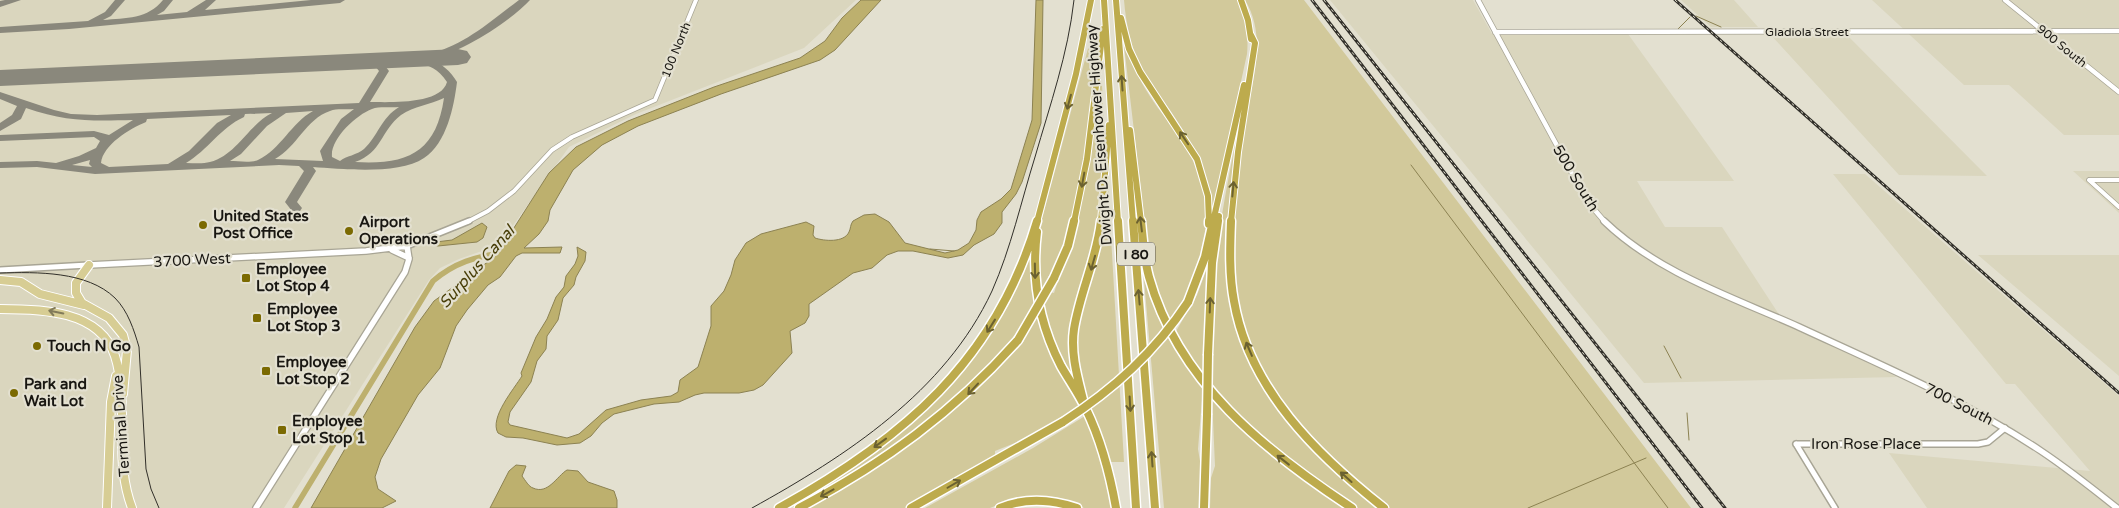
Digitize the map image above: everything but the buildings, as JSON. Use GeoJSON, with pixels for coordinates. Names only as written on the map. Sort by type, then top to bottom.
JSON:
{"type":"FeatureCollection","features":[{"type":"Feature","properties":{"kind":"highway"},"geometry":{"type":"LineString","coordinates":[[779,508],[852,464],[889,437],[943,388],[976,349],[1005,303],[1022,264],[1041,205],[1086,38],[1089,0]]}},
{"type":"Feature","properties":{"kind":"highway","name":"Dwight D. Eisenhower Highway"},"geometry":{"type":"LineString","coordinates":[[1104,0],[1136,508]]}},
{"type":"Feature","properties":{"kind":"highway"},"geometry":{"type":"LineString","coordinates":[[1117,0],[1129,49],[1140,72],[1197,159],[1208,196],[1210,234]]}},
{"type":"Feature","properties":{"kind":"highway","name":"Dwight D. Eisenhower Highway"},"geometry":{"type":"LineString","coordinates":[[1117,0],[1123,104],[1155,508]]}},
{"type":"Feature","properties":{"kind":"highway"},"geometry":{"type":"LineString","coordinates":[[1241,0],[1254,43],[1254,52],[1236,163],[1232,218],[1232,282],[1238,317],[1255,363],[1267,386],[1290,418],[1329,461],[1384,508]]}},
{"type":"Feature","properties":{"kind":"highway"},"geometry":{"type":"LineString","coordinates":[[799,508],[862,474],[909,442],[968,395],[1018,340],[1054,278],[1070,237],[1090,145],[1105,10]]}},
{"type":"Feature","properties":{"kind":"highway"},"geometry":{"type":"LineString","coordinates":[[911,508],[1063,422],[1098,400],[1135,368],[1170,330],[1188,302],[1200,272],[1228,163],[1251,53],[1251,35]]}},
{"type":"Feature","properties":{"kind":"highway"},"geometry":{"type":"LineString","coordinates":[[1085,408],[1073,356],[1074,329],[1099,241],[1111,94]]}},
{"type":"Feature","properties":{"kind":"highway"},"geometry":{"type":"LineString","coordinates":[[1123,104],[1129,121],[1148,272],[1157,303],[1170,331],[1200,378],[1237,419],[1292,467],[1352,508]]}},
{"type":"Feature","properties":{"kind":"highway"},"geometry":{"type":"LineString","coordinates":[[1204,508],[1212,263],[1228,163]]}},
{"type":"Feature","properties":{"kind":"highway"},"geometry":{"type":"LineString","coordinates":[[1041,205],[1035,243],[1034,277],[1041,318],[1057,357],[1085,408],[1103,451],[1116,508]]}},
{"type":"Feature","properties":{"kind":"highway"},"geometry":{"type":"LineString","coordinates":[[1000,508],[1019,502],[1039,500],[1054,501],[1077,508]]}},
{"type":"Feature","properties":{"kind":"main road"},"geometry":{"type":"LineString","coordinates":[[89,265],[77,280],[75,289],[79,300],[109,318],[123,335],[127,357],[121,404]]}},
{"type":"Feature","properties":{"kind":"main road"},"geometry":{"type":"LineString","coordinates":[[0,280],[21,282],[40,294],[89,306]]}},
{"type":"Feature","properties":{"kind":"main road","name":"Terminal Drive"},"geometry":{"type":"LineString","coordinates":[[0,309],[46,310],[64,314],[89,324],[105,337],[115,356],[117,368],[121,404],[123,474],[132,508]]}},
{"type":"Feature","properties":{"kind":"main road"},"geometry":{"type":"LineString","coordinates":[[107,508],[111,402],[117,368]]}},
{"type":"Feature","properties":{"kind":"street","name":"100 North"},"geometry":{"type":"LineString","coordinates":[[655,100],[696,0]]}},
{"type":"Feature","properties":{"kind":"street","name":"500 South"},"geometry":{"type":"LineString","coordinates":[[1478,0],[1583,194],[1601,219],[1624,240],[1658,261],[1788,323]]}},
{"type":"Feature","properties":{"kind":"street","name":"900 South"},"geometry":{"type":"LineString","coordinates":[[2005,0],[2119,92]]}},
{"type":"Feature","properties":{"kind":"street","name":"Gladiola Street"},"geometry":{"type":"LineString","coordinates":[[1495,32],[2119,31]]}},
{"type":"Feature","properties":{"kind":"street","name":"3700 West"},"geometry":{"type":"LineString","coordinates":[[0,270],[386,249],[406,246],[468,222],[496,206],[514,191],[544,156],[560,144],[655,100]]}},
{"type":"Feature","properties":{"kind":"street"},"geometry":{"type":"LineString","coordinates":[[2119,180],[2089,180],[2119,208]]}},
{"type":"Feature","properties":{"kind":"street"},"geometry":{"type":"LineString","coordinates":[[256,508],[405,272],[409,259],[406,246]]}},
{"type":"Feature","properties":{"kind":"street"},"geometry":{"type":"LineString","coordinates":[[386,249],[400,252],[409,259]]}},
{"type":"Feature","properties":{"kind":"street","name":"700 South"},"geometry":{"type":"LineString","coordinates":[[1788,323],[1952,399],[2005,428],[2054,460],[2117,508]]}},
{"type":"Feature","properties":{"kind":"street","name":"Iron Rose Place"},"geometry":{"type":"LineString","coordinates":[[1835,508],[1796,444],[1978,444],[1988,442],[2005,428]]}},
{"type":"Feature","properties":{"kind":"shaded area"},"geometry":{"type":"Polygon","coordinates":[[[0,0],[856,0],[804,48],[636,114],[569,147],[499,245],[440,268],[429,280],[284,508],[0,508],[0,0]]]}},
{"type":"Feature","properties":{"kind":"shaded area"},"geometry":{"type":"Polygon","coordinates":[[[861,0],[881,0],[835,50],[820,60],[721,94],[638,126],[602,145],[573,170],[550,210],[548,221],[539,234],[524,248],[562,247],[560,253],[522,253],[516,256],[500,277],[488,285],[456,326],[440,368],[418,395],[381,459],[375,477],[378,489],[396,501],[382,508],[311,508],[415,327],[434,301],[496,256],[549,173],[576,147],[628,121],[714,87],[800,58],[825,41],[842,18],[861,0]]]}},
{"type":"Feature","properties":{"kind":"shaded area"},"geometry":{"type":"Polygon","coordinates":[[[1036,0],[1043,0],[1041,123],[1022,182],[1016,194],[1002,212],[1002,223],[994,234],[974,245],[963,255],[948,258],[913,251],[898,251],[887,255],[872,268],[853,273],[809,304],[809,316],[805,323],[790,331],[792,353],[763,385],[754,390],[739,393],[704,393],[679,402],[654,404],[614,414],[602,423],[591,436],[580,443],[557,445],[523,438],[506,437],[498,433],[496,427],[500,412],[522,376],[521,373],[536,337],[547,319],[556,297],[564,287],[566,276],[575,264],[578,256],[577,247],[586,252],[585,261],[576,277],[574,285],[563,298],[558,320],[547,336],[546,349],[537,361],[531,382],[510,412],[508,422],[510,425],[567,438],[579,434],[606,410],[641,400],[671,396],[678,392],[680,380],[698,367],[711,326],[711,306],[724,291],[735,260],[746,243],[761,234],[806,222],[814,226],[813,235],[815,238],[838,240],[846,236],[853,221],[864,215],[875,214],[889,222],[905,243],[945,253],[958,250],[969,243],[976,230],[977,220],[981,212],[1001,199],[1011,189],[1032,120],[1036,0]]]}},
{"type":"Feature","properties":{"kind":"shaded area"},"geometry":{"type":"Polygon","coordinates":[[[1124,0],[1238,0],[1246,26],[1247,54],[1213,210],[1209,189],[1196,152],[1176,119],[1141,69],[1134,52],[1124,0]]]}},
{"type":"Feature","properties":{"kind":"shaded area"},"geometry":{"type":"Polygon","coordinates":[[[1245,0],[1304,0],[1691,508],[1388,508],[1368,492],[1309,436],[1271,389],[1252,353],[1246,335],[1236,282],[1234,227],[1238,172],[1255,73],[1257,43],[1252,14],[1245,0]]]}},
{"type":"Feature","properties":{"kind":"shaded area"},"geometry":{"type":"Polygon","coordinates":[[[1330,0],[1473,0],[1492,34],[1628,34],[1734,181],[1637,181],[1665,227],[1722,227],[1782,319],[1897,377],[1644,383],[1330,0]]]}},
{"type":"Feature","properties":{"kind":"shaded area"},"geometry":{"type":"Polygon","coordinates":[[[1681,0],[1734,0],[1758,27],[1711,27],[1681,0]]]}},
{"type":"Feature","properties":{"kind":"shaded area"},"geometry":{"type":"Polygon","coordinates":[[[1872,0],[2119,0],[2119,135],[2064,135],[2009,85],[1964,85],[1872,0]]]}},
{"type":"Feature","properties":{"kind":"shaded area"},"geometry":{"type":"Polygon","coordinates":[[[1845,33],[1987,176],[1899,175],[1770,34],[1845,33]]]}},
{"type":"Feature","properties":{"kind":"shaded area"},"geometry":{"type":"Polygon","coordinates":[[[1090,41],[1098,42],[1087,146],[1071,223],[1057,265],[1045,291],[1054,293],[1077,216],[1093,138],[1100,84],[1102,85],[1104,136],[1100,205],[1093,250],[1069,338],[1070,363],[1073,377],[1064,364],[1050,334],[1038,285],[1039,230],[1090,41]]]}},
{"type":"Feature","properties":{"kind":"shaded area"},"geometry":{"type":"Polygon","coordinates":[[[1124,46],[1146,90],[1189,153],[1199,175],[1204,197],[1206,219],[1200,261],[1183,302],[1171,322],[1156,291],[1149,258],[1124,46]]]}},
{"type":"Feature","properties":{"kind":"shaded area"},"geometry":{"type":"Polygon","coordinates":[[[1236,139],[1230,200],[1231,298],[1270,396],[1379,508],[1357,508],[1317,482],[1249,427],[1212,386],[1212,312],[1215,267],[1221,219],[1236,139]]]}},
{"type":"Feature","properties":{"kind":"shaded area"},"geometry":{"type":"Polygon","coordinates":[[[2073,171],[2119,171],[2119,213],[2073,171]]]}},
{"type":"Feature","properties":{"kind":"shaded area"},"geometry":{"type":"Polygon","coordinates":[[[1833,174],[1865,174],[2119,396],[2119,508],[1927,508],[1889,453],[2090,471],[2015,384],[2006,384],[1833,174]]]}},
{"type":"Feature","properties":{"kind":"shaded area"},"geometry":{"type":"Polygon","coordinates":[[[1106,184],[1108,184],[1124,462],[1110,462],[1105,444],[1082,389],[1076,364],[1078,320],[1099,252],[1106,184]]]}},
{"type":"Feature","properties":{"kind":"shaded area"},"geometry":{"type":"Polygon","coordinates":[[[482,223],[487,227],[483,238],[477,242],[434,245],[436,242],[452,240],[482,223]]]}},
{"type":"Feature","properties":{"kind":"shaded area"},"geometry":{"type":"Polygon","coordinates":[[[1978,255],[2119,255],[2119,376],[1978,255]]]}},
{"type":"Feature","properties":{"kind":"shaded area"},"geometry":{"type":"Polygon","coordinates":[[[1142,257],[1152,294],[1165,326],[1181,355],[1203,387],[1198,449],[1201,467],[1200,508],[1164,508],[1142,257]]]}},
{"type":"Feature","properties":{"kind":"shaded area"},"geometry":{"type":"Polygon","coordinates":[[[1028,258],[1030,258],[1031,281],[1036,306],[1002,354],[921,430],[821,494],[794,508],[793,505],[848,471],[871,454],[955,379],[975,356],[1008,306],[1028,258]]]}},
{"type":"Feature","properties":{"kind":"shaded area"},"geometry":{"type":"Polygon","coordinates":[[[1207,268],[1209,268],[1204,377],[1175,333],[1197,295],[1207,268]]]}},
{"type":"Feature","properties":{"kind":"shaded area"},"geometry":{"type":"Polygon","coordinates":[[[1038,316],[1049,349],[1080,408],[1020,441],[995,451],[995,457],[906,508],[806,508],[872,471],[934,427],[990,375],[1015,347],[1038,316]]]}},
{"type":"Feature","properties":{"kind":"shaded area"},"geometry":{"type":"Polygon","coordinates":[[[1212,397],[1242,429],[1274,457],[1346,508],[1210,508],[1211,478],[1215,466],[1212,397]]]}},
{"type":"Feature","properties":{"kind":"shaded area"},"geometry":{"type":"Polygon","coordinates":[[[1085,416],[1099,454],[1112,508],[1084,508],[1067,500],[1054,497],[1030,496],[990,508],[925,508],[1033,448],[1085,416]]]}},
{"type":"Feature","properties":{"kind":"shaded area"},"geometry":{"type":"Polygon","coordinates":[[[516,465],[526,466],[522,476],[530,486],[538,489],[548,487],[567,470],[578,471],[588,482],[614,491],[617,508],[490,508],[509,471],[516,465]]]}},
{"type":"Feature","properties":{"kind":"waterway"},"geometry":{"type":"LineString","coordinates":[[1696,16],[1721,27]]}},
{"type":"Feature","properties":{"kind":"waterway"},"geometry":{"type":"LineString","coordinates":[[1678,29],[1690,17]]}},
{"type":"Feature","properties":{"kind":"waterway"},"geometry":{"type":"LineString","coordinates":[[1411,165],[1634,463]]}},
{"type":"Feature","properties":{"kind":"waterway"},"geometry":{"type":"LineString","coordinates":[[930,249],[954,251]]}},
{"type":"Feature","properties":{"kind":"waterway","name":"Surplus Canal"},"geometry":{"type":"LineString","coordinates":[[295,508],[433,281],[449,269],[466,261],[504,253]]}},
{"type":"Feature","properties":{"kind":"waterway"},"geometry":{"type":"LineString","coordinates":[[1664,346],[1681,378]]}},
{"type":"Feature","properties":{"kind":"waterway"},"geometry":{"type":"LineString","coordinates":[[1687,413],[1689,440]]}},
{"type":"Feature","properties":{"kind":"waterway"},"geometry":{"type":"LineString","coordinates":[[1634,463],[1646,458]]}},
{"type":"Feature","properties":{"kind":"waterway"},"geometry":{"type":"LineString","coordinates":[[1528,508],[1634,463]]}},
{"type":"Feature","properties":{"kind":"waterway"},"geometry":{"type":"LineString","coordinates":[[1634,463],[1668,508]]}},
{"type":"Feature","properties":{"kind":"taxiway"},"geometry":{"type":"LineString","coordinates":[[0,4],[16,0]]}},
{"type":"Feature","properties":{"kind":"taxiway"},"geometry":{"type":"LineString","coordinates":[[93,21],[108,14],[120,0]]}},
{"type":"Feature","properties":{"kind":"taxiway"},"geometry":{"type":"LineString","coordinates":[[147,16],[161,9],[168,0]]}},
{"type":"Feature","properties":{"kind":"taxiway"},"geometry":{"type":"LineString","coordinates":[[192,12],[204,7],[211,0]]}},
{"type":"Feature","properties":{"kind":"taxiway"},"geometry":{"type":"LineString","coordinates":[[0,30],[69,26],[340,0]]}},
{"type":"Feature","properties":{"kind":"taxiway"},"geometry":{"type":"LineString","coordinates":[[419,58],[434,56],[462,44],[488,28],[525,0]]}},
{"type":"Feature","properties":{"kind":"taxiway"},"geometry":{"type":"LineString","coordinates":[[401,60],[419,60],[432,63],[448,76],[452,82],[451,86]]}},
{"type":"Feature","properties":{"kind":"taxiway"},"geometry":{"type":"LineString","coordinates":[[362,61],[378,64],[384,71],[362,106]]}},
{"type":"Feature","properties":{"kind":"taxiway"},"geometry":{"type":"LineString","coordinates":[[300,163],[361,166],[404,163],[420,156],[430,147],[447,115],[451,86]]}},
{"type":"Feature","properties":{"kind":"taxiway"},"geometry":{"type":"LineString","coordinates":[[420,103],[441,96],[451,86]]}},
{"type":"Feature","properties":{"kind":"taxiway"},"geometry":{"type":"LineString","coordinates":[[0,95],[51,113],[71,117],[97,118],[362,106]]}},
{"type":"Feature","properties":{"kind":"taxiway"},"geometry":{"type":"LineString","coordinates":[[0,128],[17,117],[22,106],[19,102]]}},
{"type":"Feature","properties":{"kind":"taxiway"},"geometry":{"type":"LineString","coordinates":[[345,162],[357,158],[373,146],[390,119],[397,113],[420,103]]}},
{"type":"Feature","properties":{"kind":"taxiway"},"geometry":{"type":"LineString","coordinates":[[362,106],[420,103]]}},
{"type":"Feature","properties":{"kind":"taxiway"},"geometry":{"type":"LineString","coordinates":[[420,103],[426,103]]}},
{"type":"Feature","properties":{"kind":"taxiway"},"geometry":{"type":"LineString","coordinates":[[359,111],[362,106]]}},
{"type":"Feature","properties":{"kind":"taxiway"},"geometry":{"type":"LineString","coordinates":[[336,164],[327,159],[326,151],[345,121],[355,113],[367,108]]}},
{"type":"Feature","properties":{"kind":"taxiway"},"geometry":{"type":"LineString","coordinates":[[263,160],[282,149],[306,121],[325,110]]}},
{"type":"Feature","properties":{"kind":"taxiway"},"geometry":{"type":"LineString","coordinates":[[218,162],[237,152],[263,124],[281,113]]}},
{"type":"Feature","properties":{"kind":"taxiway"},"geometry":{"type":"LineString","coordinates":[[173,165],[193,154],[213,132],[229,120],[240,115]]}},
{"type":"Feature","properties":{"kind":"taxiway"},"geometry":{"type":"LineString","coordinates":[[106,144],[120,131],[142,120]]}},
{"type":"Feature","properties":{"kind":"taxiway"},"geometry":{"type":"LineString","coordinates":[[0,138],[94,134],[105,137],[106,144]]}},
{"type":"Feature","properties":{"kind":"taxiway"},"geometry":{"type":"LineString","coordinates":[[101,150],[106,144]]}},
{"type":"Feature","properties":{"kind":"taxiway"},"geometry":{"type":"LineString","coordinates":[[61,164],[83,159],[101,150]]}},
{"type":"Feature","properties":{"kind":"taxiway"},"geometry":{"type":"LineString","coordinates":[[101,150],[95,164],[100,168],[108,170]]}},
{"type":"Feature","properties":{"kind":"taxiway"},"geometry":{"type":"LineString","coordinates":[[0,165],[37,164],[95,171],[279,162],[300,163]]}},
{"type":"Feature","properties":{"kind":"taxiway"},"geometry":{"type":"LineString","coordinates":[[296,208],[291,202],[310,171],[306,165],[300,163]]}},
{"type":"Feature","properties":{"kind":"runway"},"geometry":{"type":"LineString","coordinates":[[0,78],[458,57]]}},
{"type":"Feature","properties":{"kind":"tram line"},"geometry":{"type":"LineString","coordinates":[[752,508],[823,466],[890,418],[948,360],[972,327],[992,291],[1010,242],[1058,79],[1074,0]]}},
{"type":"Feature","properties":{"kind":"tram line"},"geometry":{"type":"LineString","coordinates":[[0,273],[45,273],[76,278],[104,289],[120,303],[133,327],[139,347],[146,469],[151,489],[159,508]]}},
{"type":"Feature","properties":{"kind":"railway"},"geometry":{"type":"LineString","coordinates":[[1312,0],[1702,508]]}},
{"type":"Feature","properties":{"kind":"railway"},"geometry":{"type":"LineString","coordinates":[[1324,0],[1725,508]]}},
{"type":"Feature","properties":{"kind":"railway"},"geometry":{"type":"LineString","coordinates":[[1675,0],[2119,393]]}},
{"type":"Feature","properties":{"kind":"place","name":"United States Post Office"},"geometry":{"type":"Point","coordinates":[203,225]}},
{"type":"Feature","properties":{"kind":"place","name":"Airport Operations"},"geometry":{"type":"Point","coordinates":[349,231]}},
{"type":"Feature","properties":{"kind":"place","name":"Employee Lot Stop 4"},"geometry":{"type":"Point","coordinates":[246,278]}},
{"type":"Feature","properties":{"kind":"place","name":"Employee Lot Stop 3"},"geometry":{"type":"Point","coordinates":[257,318]}},
{"type":"Feature","properties":{"kind":"place","name":"Touch N Go"},"geometry":{"type":"Point","coordinates":[37,346]}},
{"type":"Feature","properties":{"kind":"place","name":"Employee Lot Stop 2"},"geometry":{"type":"Point","coordinates":[266,371]}},
{"type":"Feature","properties":{"kind":"place","name":"Park and Wait Lot"},"geometry":{"type":"Point","coordinates":[14,393]}},
{"type":"Feature","properties":{"kind":"place","name":"Employee Lot Stop 1"},"geometry":{"type":"Point","coordinates":[282,430]}}]}
